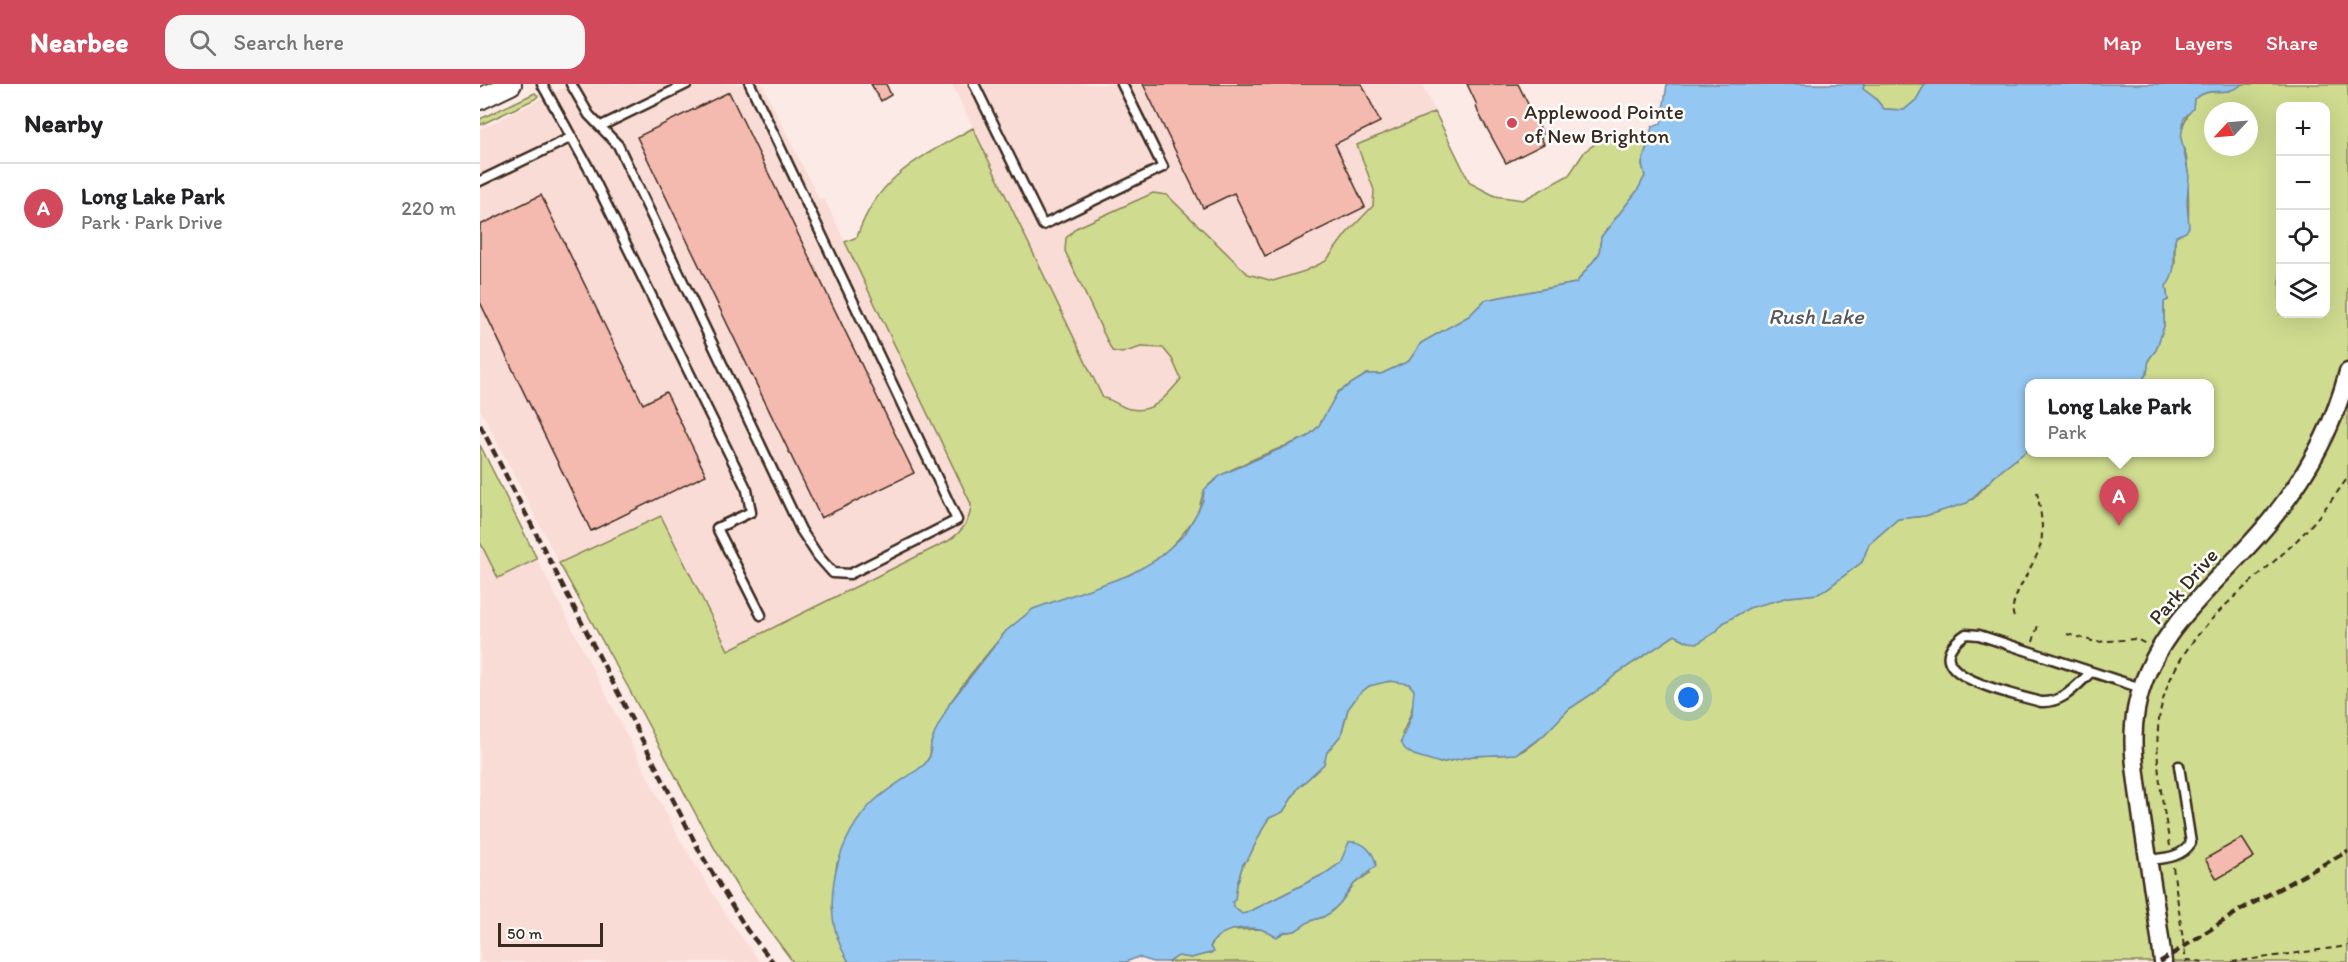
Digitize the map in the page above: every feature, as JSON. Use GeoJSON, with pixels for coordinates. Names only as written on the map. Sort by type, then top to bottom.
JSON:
{"type":"FeatureCollection","features":[{"type":"Feature","properties":{"kind":"street"},"geometry":{"type":"LineString","coordinates":[[480,99],[504,86]]}},
{"type":"Feature","properties":{"kind":"street","name":"Park Drive"},"geometry":{"type":"LineString","coordinates":[[2163,962],[2133,748],[2136,709],[2141,688],[2158,650],[2181,618],[2272,519],[2306,469],[2334,415],[2348,372]]}},
{"type":"Feature","properties":{"kind":"lane"},"geometry":{"type":"LineString","coordinates":[[542,84],[572,137],[747,490],[751,512],[717,528],[761,615]]}},
{"type":"Feature","properties":{"kind":"lane"},"geometry":{"type":"LineString","coordinates":[[571,84],[590,115],[618,145],[801,530],[818,556],[833,573],[850,574],[957,520],[750,84]]}},
{"type":"Feature","properties":{"kind":"lane"},"geometry":{"type":"LineString","coordinates":[[601,126],[687,84]]}},
{"type":"Feature","properties":{"kind":"lane"},"geometry":{"type":"LineString","coordinates":[[974,84],[1043,225],[1163,167],[1122,84]]}},
{"type":"Feature","properties":{"kind":"lane"},"geometry":{"type":"LineString","coordinates":[[480,181],[572,137]]}},
{"type":"Feature","properties":{"kind":"lane"},"geometry":{"type":"LineString","coordinates":[[2091,672],[2063,698],[2052,702],[2041,702],[1967,680],[1951,665],[1948,652],[1953,642],[1965,634],[1979,635],[2141,688]]}},
{"type":"Feature","properties":{"kind":"lane"},"geometry":{"type":"LineString","coordinates":[[2148,860],[2179,854],[2186,851],[2191,843],[2179,766]]}},
{"type":"Feature","properties":{"kind":"path"},"geometry":{"type":"LineString","coordinates":[[2171,851],[2157,745],[2160,712],[2175,667],[2188,646],[2220,610],[2308,529],[2348,477]]}},
{"type":"Feature","properties":{"kind":"path"},"geometry":{"type":"LineString","coordinates":[[2014,617],[2013,605],[2036,559],[2041,542],[2041,514],[2037,492]]}},
{"type":"Feature","properties":{"kind":"path"},"geometry":{"type":"LineString","coordinates":[[2029,651],[2038,625]]}},
{"type":"Feature","properties":{"kind":"path"},"geometry":{"type":"LineString","coordinates":[[2067,633],[2096,642],[2136,639],[2151,646]]}},
{"type":"Feature","properties":{"kind":"path"},"geometry":{"type":"LineString","coordinates":[[2173,861],[2186,961],[2206,962]]}},
{"type":"Feature","properties":{"kind":"path"},"geometry":{"type":"LineString","coordinates":[[2232,962],[2348,946]]}},
{"type":"Feature","properties":{"kind":"shaded area"},"geometry":{"type":"Polygon","coordinates":[[[572,84],[762,84],[819,199],[824,198],[971,504],[971,513],[965,526],[956,536],[728,650],[661,516],[559,563],[480,409],[480,129],[572,84]]]}},
{"type":"Feature","properties":{"kind":"shaded area"},"geometry":{"type":"Polygon","coordinates":[[[952,84],[1422,84],[1435,112],[1358,145],[1374,190],[1373,206],[1346,234],[1326,261],[1305,271],[1273,281],[1248,274],[1207,234],[1065,251],[1112,351],[1122,353],[1141,347],[1163,348],[1172,359],[1181,379],[1164,399],[1151,409],[1129,409],[1111,399],[1103,398],[952,84]]]}},
{"type":"Feature","properties":{"kind":"shaded area"},"geometry":{"type":"Polygon","coordinates":[[[480,542],[498,578],[537,559],[679,838],[728,918],[760,962],[480,962],[480,542]]]}},
{"type":"Feature","properties":{"kind":"green space"},"geometry":{"type":"Polygon","coordinates":[[[1864,84],[1925,84],[1916,100],[1904,110],[1884,109],[1863,89],[1864,84]]]}},
{"type":"Feature","properties":{"kind":"green space"},"geometry":{"type":"Polygon","coordinates":[[[2243,84],[2348,84],[2348,962],[1169,962],[1178,956],[1191,958],[1213,952],[1210,947],[1218,935],[1230,930],[1261,929],[1271,934],[1295,931],[1310,921],[1330,913],[1354,884],[1370,873],[1347,851],[1340,863],[1326,873],[1243,915],[1232,902],[1243,864],[1249,857],[1265,824],[1269,818],[1283,812],[1298,788],[1319,769],[1327,752],[1341,735],[1348,709],[1359,694],[1369,686],[1380,682],[1402,681],[1409,684],[1415,691],[1411,713],[1402,734],[1440,763],[1473,756],[1516,754],[1542,737],[1569,709],[1675,635],[1688,642],[1708,637],[1723,623],[1748,608],[1789,597],[1818,594],[1862,562],[1869,544],[1898,519],[1925,516],[1973,499],[1997,474],[2025,452],[2025,457],[2214,457],[2214,379],[2143,379],[2164,326],[2164,301],[2168,300],[2166,286],[2175,264],[2176,236],[2186,231],[2188,226],[2186,156],[2181,132],[2194,99],[2207,92],[2229,91],[2243,84]]]}},
{"type":"Feature","properties":{"kind":"green space"},"geometry":{"type":"Polygon","coordinates":[[[535,93],[538,96],[535,99],[480,125],[480,119],[535,93]]]}},
{"type":"Feature","properties":{"kind":"green space"},"geometry":{"type":"Polygon","coordinates":[[[1435,112],[1470,183],[1495,196],[1523,200],[1569,175],[1585,151],[1608,135],[1627,135],[1647,145],[1642,164],[1645,176],[1637,191],[1601,237],[1599,254],[1576,283],[1485,300],[1469,316],[1421,343],[1409,361],[1381,374],[1367,374],[1338,392],[1318,427],[1307,437],[1237,467],[1212,483],[1204,492],[1198,511],[1175,543],[1144,568],[1006,631],[950,703],[931,743],[930,756],[925,764],[906,780],[837,863],[833,892],[837,937],[849,962],[793,962],[739,890],[709,839],[559,563],[661,516],[728,650],[958,534],[967,521],[971,504],[845,242],[857,237],[877,198],[903,170],[973,128],[1103,398],[1126,408],[1139,410],[1159,402],[1181,379],[1172,359],[1163,348],[1141,347],[1122,353],[1112,351],[1065,251],[1066,238],[1076,228],[1153,193],[1167,195],[1248,274],[1273,281],[1305,271],[1326,261],[1346,234],[1373,206],[1374,190],[1357,145],[1435,112]]]}},
{"type":"Feature","properties":{"kind":"green space"},"geometry":{"type":"Polygon","coordinates":[[[480,445],[537,559],[498,578],[480,542],[480,445]]]}},
{"type":"Feature","properties":{"kind":"water","name":"Rush Lake"},"geometry":{"type":"Polygon","coordinates":[[[1667,84],[1864,84],[1863,89],[1884,109],[1904,110],[1916,100],[1925,84],[2243,84],[2230,91],[2207,92],[2194,99],[2193,109],[2184,118],[2181,138],[2189,176],[2187,202],[2189,227],[2186,232],[2176,236],[2172,276],[2166,286],[2168,300],[2164,302],[2164,326],[2143,379],[2025,379],[2025,452],[1997,474],[1967,503],[1925,516],[1898,519],[1869,544],[1862,562],[1818,594],[1789,597],[1749,608],[1723,623],[1716,632],[1698,643],[1689,642],[1675,635],[1569,709],[1542,737],[1516,754],[1473,756],[1440,763],[1414,755],[1405,749],[1401,742],[1412,713],[1414,690],[1409,684],[1390,681],[1369,686],[1359,694],[1348,709],[1341,735],[1327,752],[1324,764],[1298,788],[1283,812],[1269,818],[1265,824],[1249,857],[1243,864],[1235,900],[1232,902],[1242,914],[1249,912],[1326,873],[1340,863],[1349,842],[1359,843],[1371,852],[1376,866],[1354,884],[1330,913],[1310,921],[1295,931],[1285,932],[1277,937],[1260,929],[1231,930],[1213,941],[1210,947],[1214,952],[1191,958],[1178,956],[1169,962],[1153,962],[1138,957],[1126,962],[849,962],[839,943],[832,902],[834,880],[847,840],[857,821],[870,805],[925,764],[930,756],[931,743],[936,730],[950,703],[1006,631],[1033,609],[1129,575],[1156,560],[1185,534],[1203,500],[1204,490],[1221,475],[1307,437],[1318,427],[1338,392],[1367,374],[1381,374],[1409,361],[1421,343],[1469,316],[1485,300],[1576,283],[1599,254],[1601,237],[1637,191],[1645,176],[1642,164],[1652,127],[1661,124],[1667,84]]]}},
{"type":"Feature","properties":{"kind":"building"},"geometry":{"type":"Polygon","coordinates":[[[871,84],[886,84],[891,95],[881,101],[871,84]]]}},
{"type":"Feature","properties":{"kind":"building"},"geometry":{"type":"Polygon","coordinates":[[[1143,84],[1362,84],[1380,122],[1335,144],[1365,207],[1265,256],[1234,193],[1203,208],[1143,84]]]}},
{"type":"Feature","properties":{"kind":"building","name":"Applewood Pointe of New Brighton"},"geometry":{"type":"Polygon","coordinates":[[[1467,84],[1518,84],[1543,134],[1540,135],[1544,144],[1506,163],[1478,112],[1467,84]]]}},
{"type":"Feature","properties":{"kind":"building"},"geometry":{"type":"Polygon","coordinates":[[[729,92],[914,473],[821,518],[637,137],[729,92]]]}},
{"type":"Feature","properties":{"kind":"building"},"geometry":{"type":"Polygon","coordinates":[[[541,195],[643,404],[666,392],[706,475],[591,531],[480,302],[480,225],[541,195]]]}},
{"type":"Feature","properties":{"kind":"building"},"geometry":{"type":"Polygon","coordinates":[[[2242,838],[2254,857],[2217,879],[2205,859],[2242,838]]]}},
{"type":"Feature","properties":{"kind":"railway"},"geometry":{"type":"LineString","coordinates":[[480,425],[701,854],[747,930],[773,962]]}},
{"type":"Feature","properties":{"kind":"railway"},"geometry":{"type":"LineString","coordinates":[[2160,962],[2242,909],[2348,851]]}},
{"type":"Feature","properties":{"kind":"place","name":"Applewood Pointe of New Brighton"},"geometry":{"type":"Point","coordinates":[1512,123]}},
{"type":"Feature","properties":{"kind":"place","name":"Long Lake Park"},"geometry":{"type":"Point","coordinates":[2119,526]}}]}
